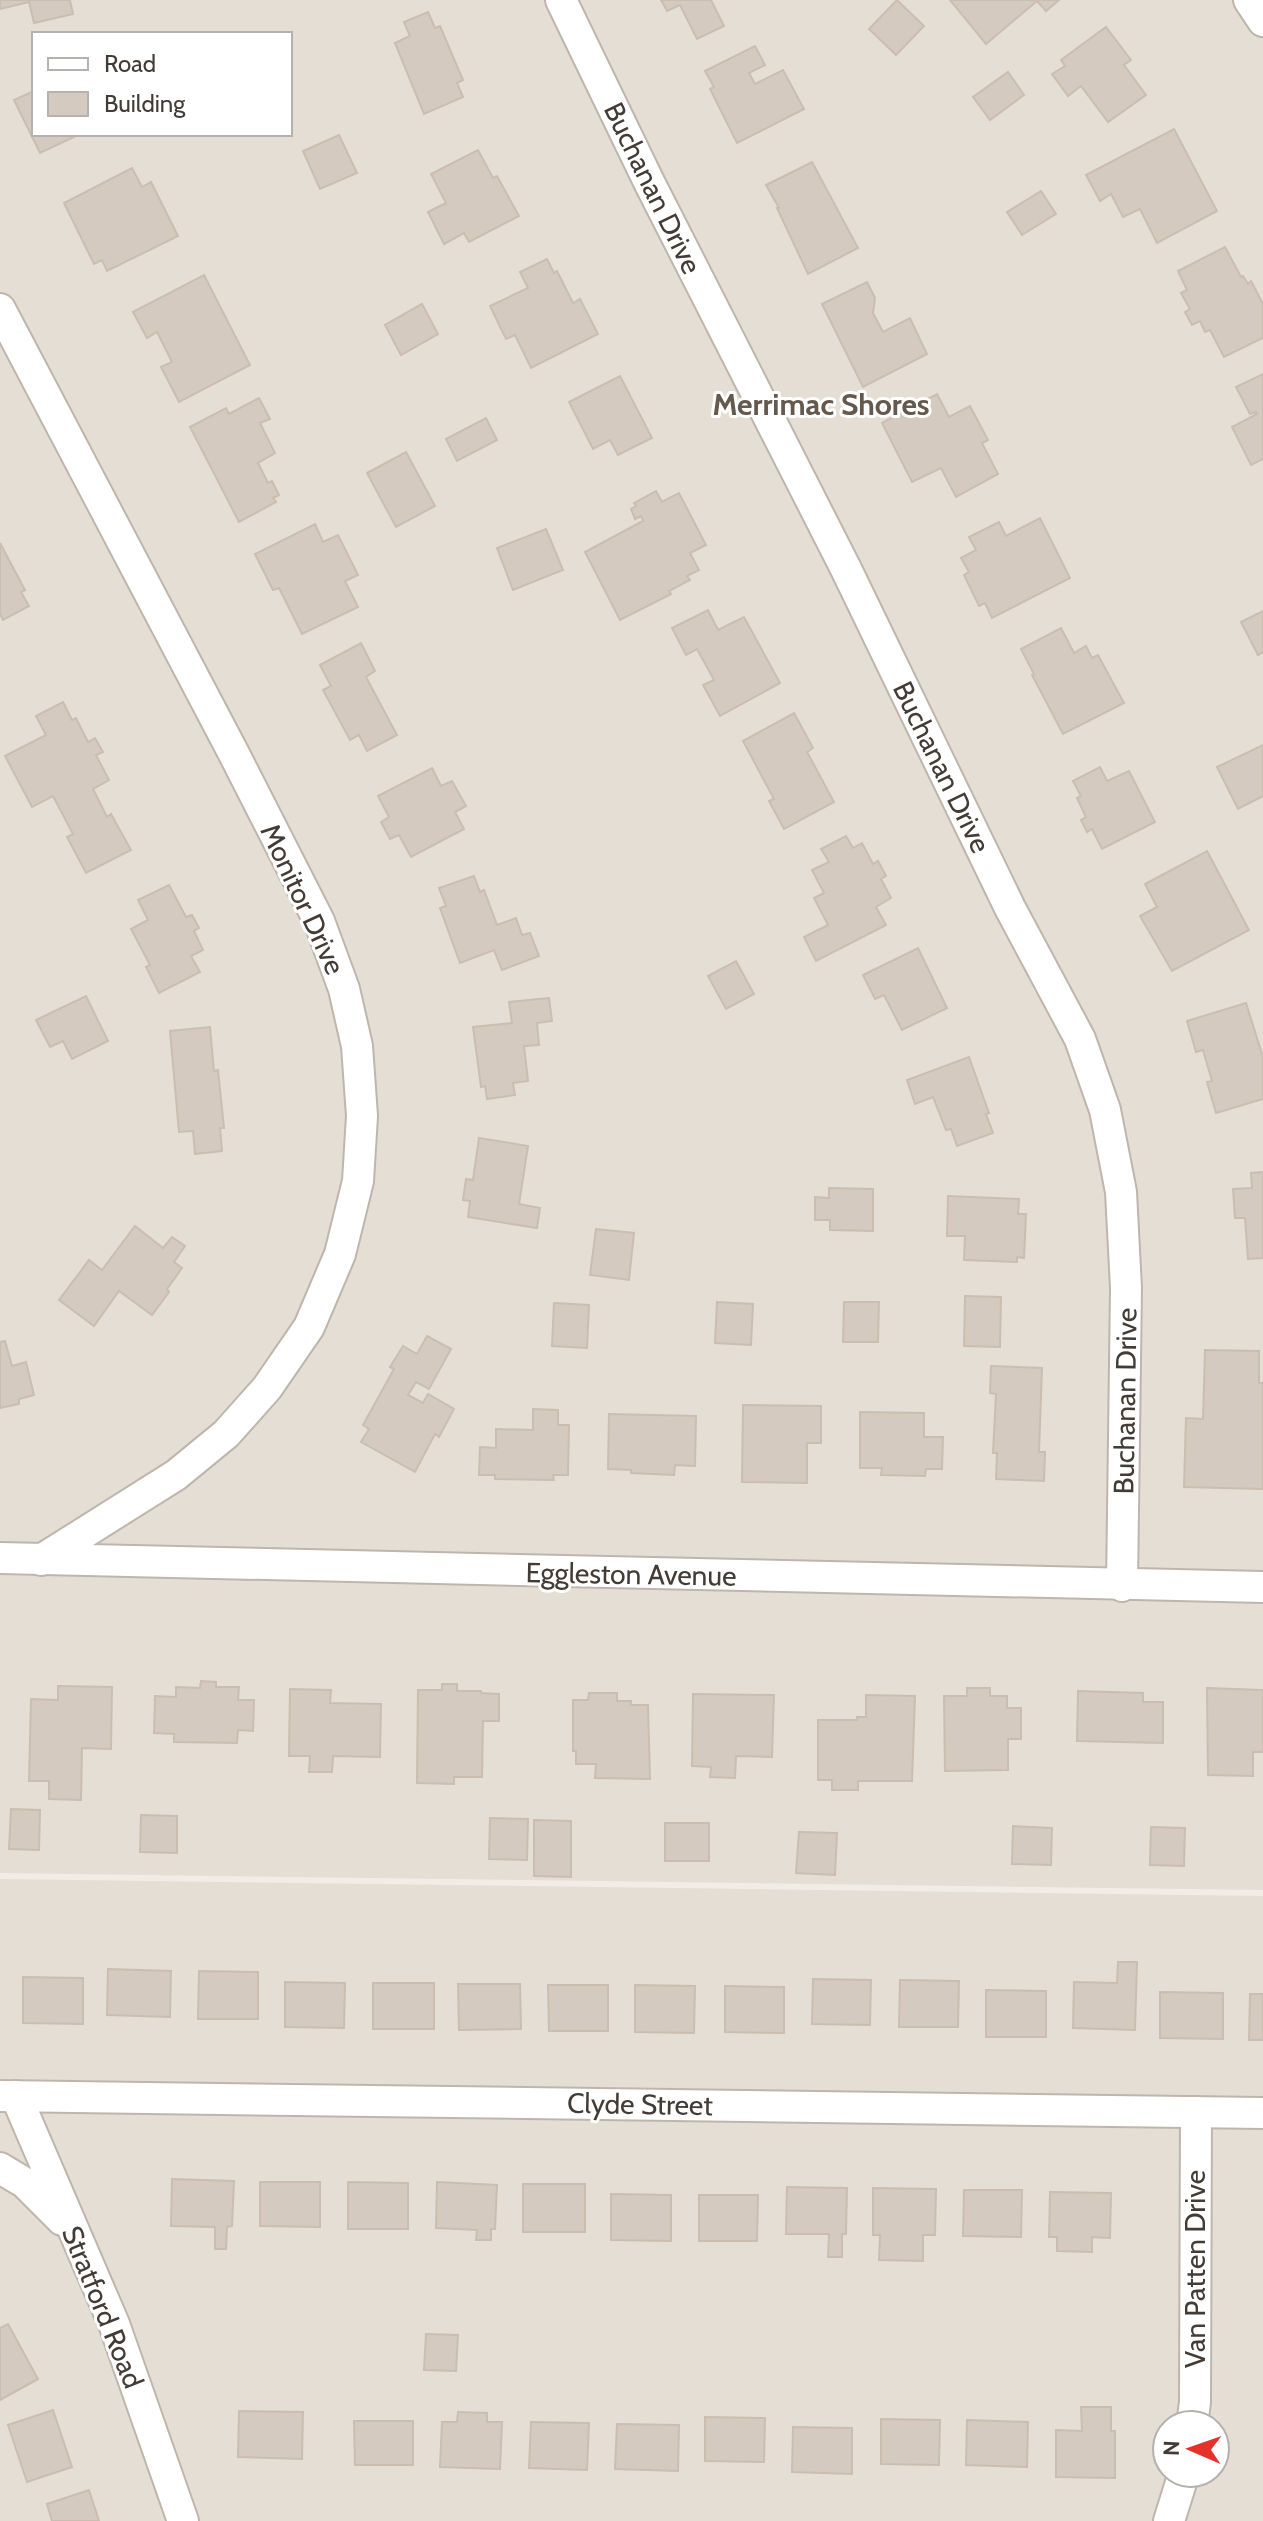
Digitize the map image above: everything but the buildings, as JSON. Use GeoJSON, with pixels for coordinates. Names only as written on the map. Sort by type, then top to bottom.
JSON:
{"type":"FeatureCollection","features":[{"type":"Feature","properties":{"kind":"street","name":"Buchanan Drive"},"geometry":{"type":"LineString","coordinates":[[561,0],[649,182],[846,569],[1010,908],[1080,1039],[1105,1110],[1121,1192],[1126,1288],[1122,1586]]}},
{"type":"Feature","properties":{"kind":"street"},"geometry":{"type":"LineString","coordinates":[[1249,0],[1263,21]]}},
{"type":"Feature","properties":{"kind":"street","name":"Monitor Drive"},"geometry":{"type":"LineString","coordinates":[[0,309],[319,921],[344,989],[357,1046],[362,1116],[358,1181],[340,1254],[309,1327],[267,1388],[226,1434],[176,1475],[41,1560]]}},
{"type":"Feature","properties":{"kind":"street","name":"Eggleston Avenue"},"geometry":{"type":"LineString","coordinates":[[0,1558],[1263,1587]]}},
{"type":"Feature","properties":{"kind":"street","name":"Clyde Street"},"geometry":{"type":"LineString","coordinates":[[8,2096],[1263,2113]]}},
{"type":"Feature","properties":{"kind":"street","name":"Stratford Road"},"geometry":{"type":"LineString","coordinates":[[8,2096],[114,2324],[183,2521]]}},
{"type":"Feature","properties":{"kind":"street","name":"Van Patten Drive"},"geometry":{"type":"LineString","coordinates":[[1194,2409],[1196,2112]]}},
{"type":"Feature","properties":{"kind":"street"},"geometry":{"type":"LineString","coordinates":[[0,2168],[25,2183],[72,2230]]}},
{"type":"Feature","properties":{"kind":"street"},"geometry":{"type":"LineString","coordinates":[[1169,2521],[1179,2489]]}},
{"type":"Feature","properties":{"kind":"shaded area"},"geometry":{"type":"Polygon","coordinates":[[[0,0],[1263,0],[1263,1890],[0,1873],[0,0]]]}},
{"type":"Feature","properties":{"kind":"shaded area"},"geometry":{"type":"Polygon","coordinates":[[[0,1879],[1263,1896],[1263,2521],[0,2521],[0,1879]]]}},
{"type":"Feature","properties":{"kind":"district","name":"Merrimac Shores"},"geometry":{"type":"Point","coordinates":[821,405]}}]}
